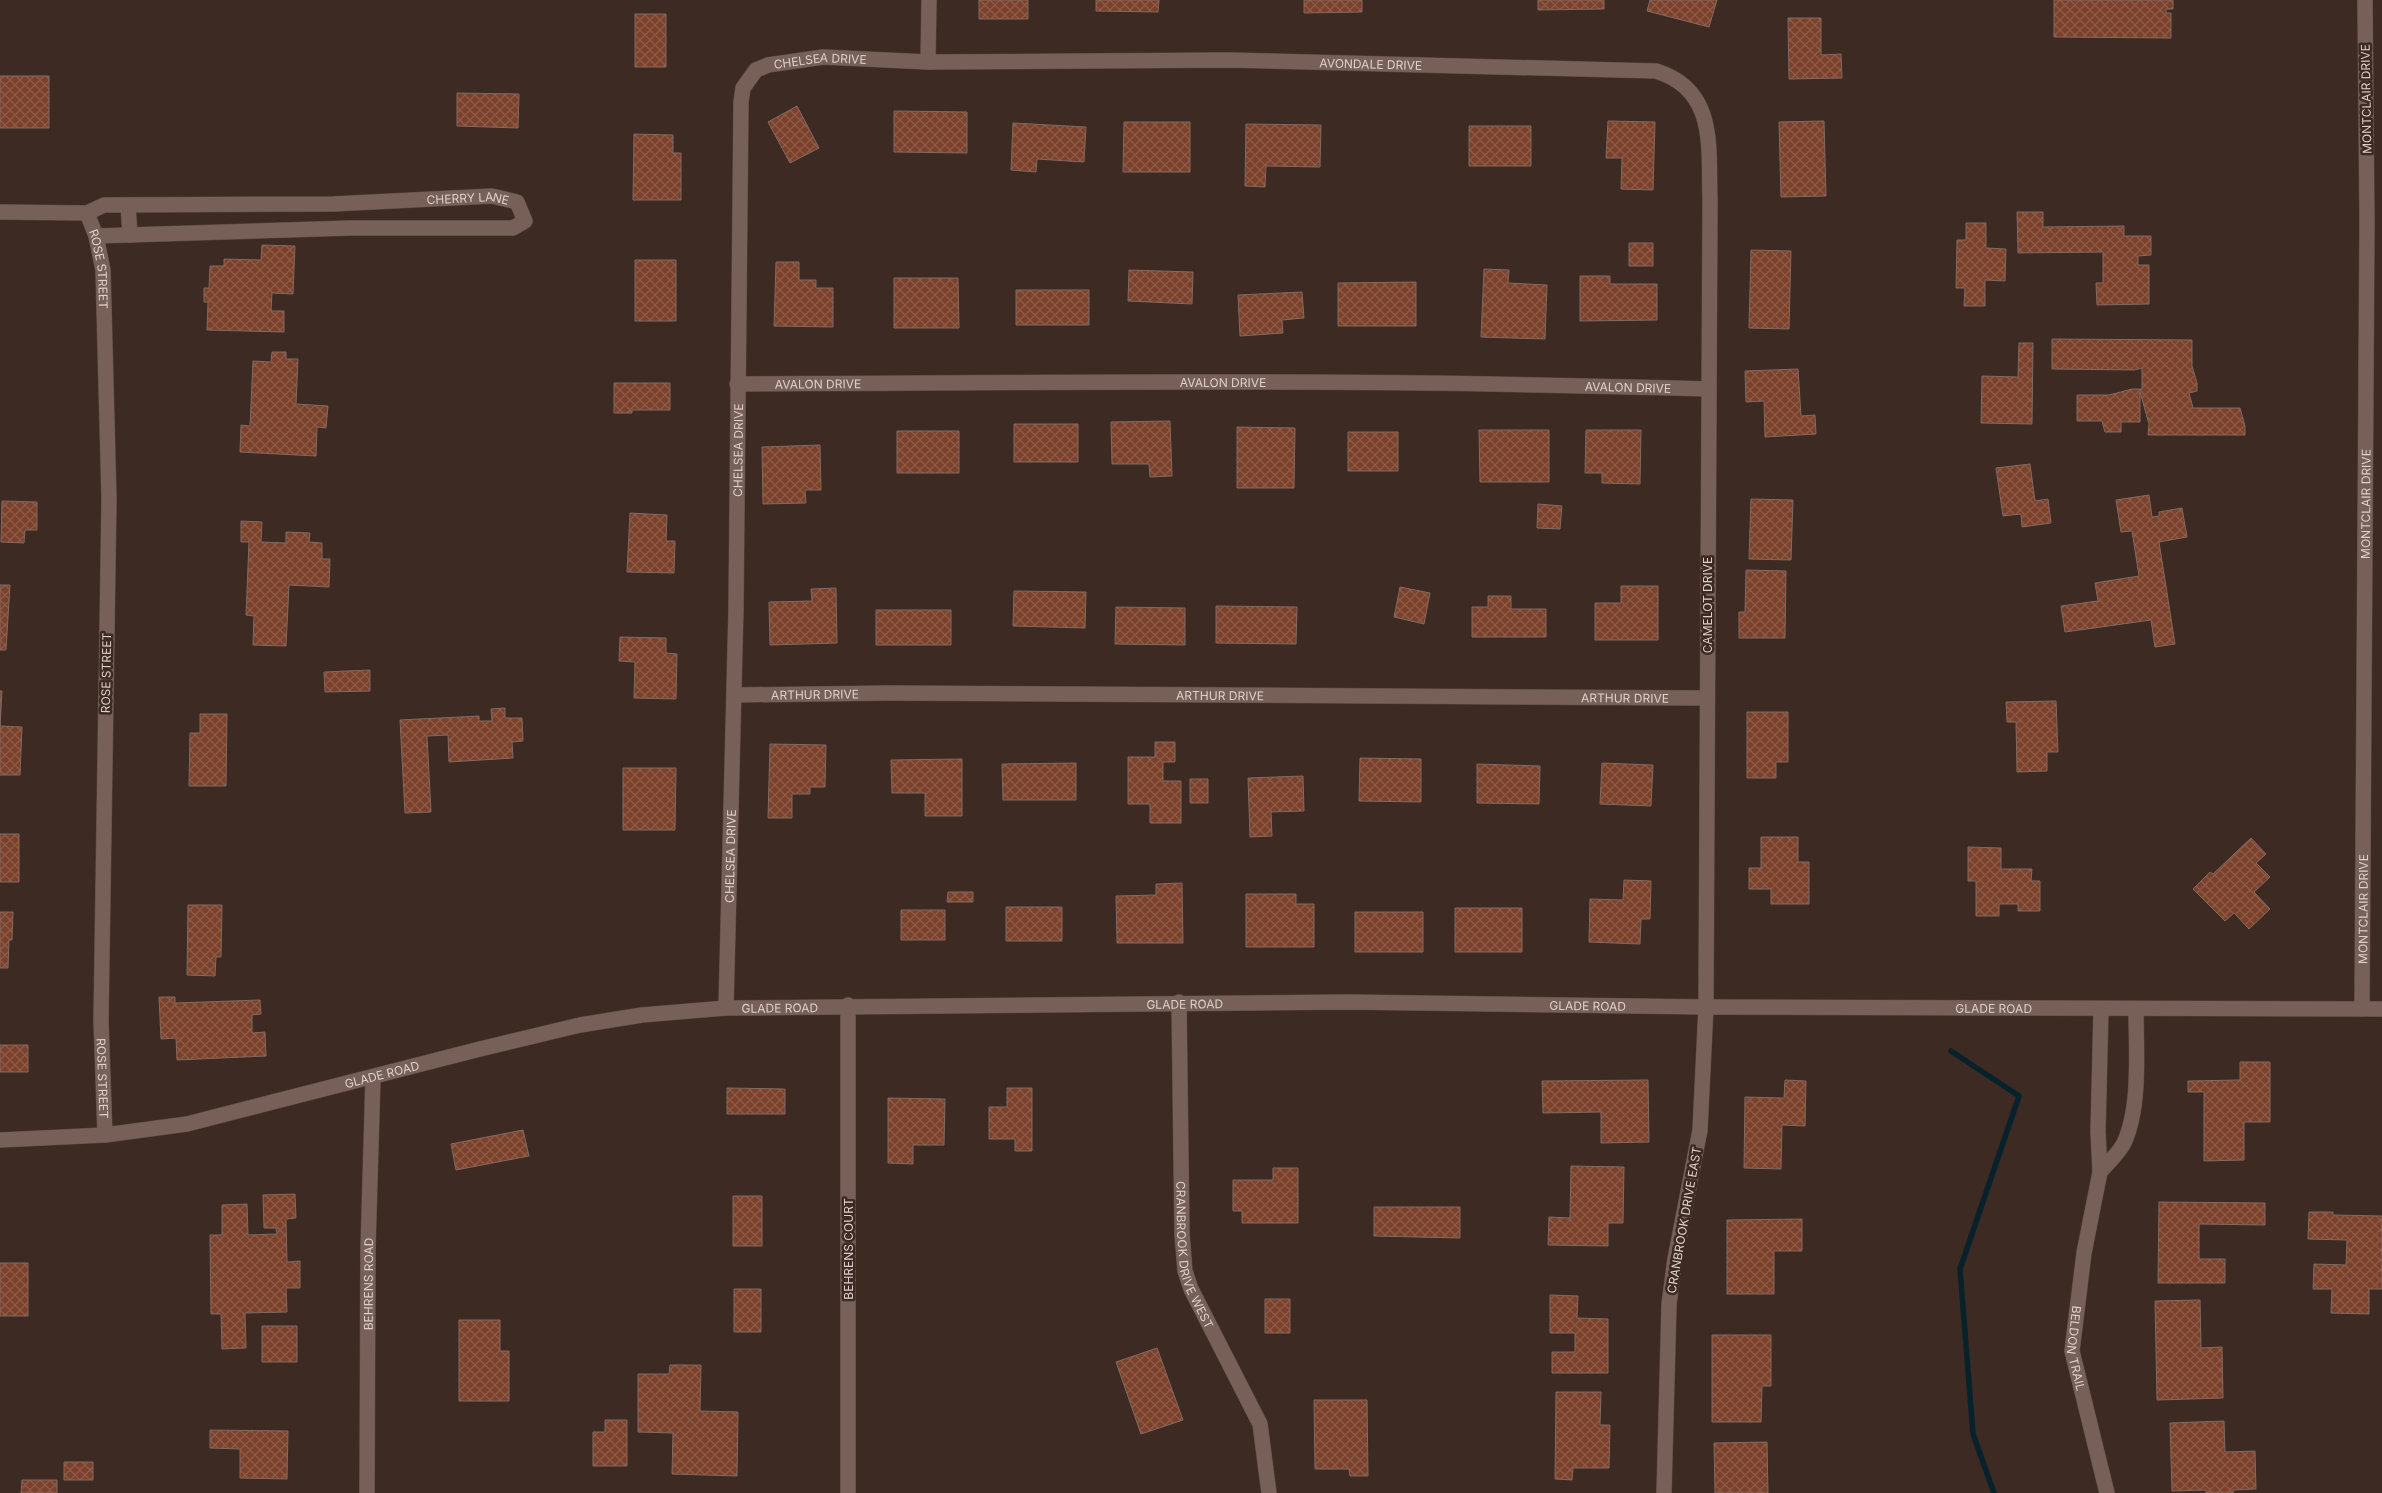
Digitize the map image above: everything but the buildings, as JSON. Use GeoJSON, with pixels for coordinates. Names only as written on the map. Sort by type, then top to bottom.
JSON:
{"type":"FeatureCollection","features":[{"type":"Feature","properties":{"kind":"street"},"geometry":{"type":"LineString","coordinates":[[928,62],[930,0]]}},
{"type":"Feature","properties":{"kind":"street","name":"MONTCLAIR DRIVE"},"geometry":{"type":"LineString","coordinates":[[2362,1009],[2367,222],[2365,0]]}},
{"type":"Feature","properties":{"kind":"street","name":"CHELSEA DRIVE"},"geometry":{"type":"LineString","coordinates":[[726,1008],[734,695],[741,102],[743,88],[756,70],[768,65],[823,57],[928,62]]}},
{"type":"Feature","properties":{"kind":"street","name":"AVONDALE DRIVE"},"geometry":{"type":"LineString","coordinates":[[928,62],[1229,60],[1656,71],[1673,76],[1696,96],[1703,110],[1708,134],[1710,202]]}},
{"type":"Feature","properties":{"kind":"street","name":"CHERRY LANE"},"geometry":{"type":"LineString","coordinates":[[0,212],[87,214],[104,205],[333,204],[492,196],[517,202],[525,221],[513,228],[351,228],[96,236]]}},
{"type":"Feature","properties":{"kind":"street","name":"CAMELOT DRIVE"},"geometry":{"type":"LineString","coordinates":[[1706,1007],[1710,202]]}},
{"type":"Feature","properties":{"kind":"street"},"geometry":{"type":"LineString","coordinates":[[128,205],[130,235]]}},
{"type":"Feature","properties":{"kind":"street","name":"ROSE STREET"},"geometry":{"type":"LineString","coordinates":[[87,214],[96,236],[104,270],[109,499],[101,1021],[105,1135]]}},
{"type":"Feature","properties":{"kind":"street","name":"AVALON DRIVE"},"geometry":{"type":"LineString","coordinates":[[737,384],[1143,382],[1552,384],[1709,389]]}},
{"type":"Feature","properties":{"kind":"street","name":"ARTHUR DRIVE"},"geometry":{"type":"LineString","coordinates":[[734,695],[888,693],[1707,698]]}},
{"type":"Feature","properties":{"kind":"street","name":"CRANBROOK DRIVE WEST"},"geometry":{"type":"LineString","coordinates":[[1179,1002],[1182,1234],[1185,1270],[1191,1289],[1260,1424],[1269,1493]]}},
{"type":"Feature","properties":{"kind":"street","name":"GLADE ROAD"},"geometry":{"type":"LineString","coordinates":[[0,1140],[105,1135],[187,1124],[580,1025],[642,1015],[726,1008],[848,1005],[1348,1002],[1706,1007],[2382,1009]]}},
{"type":"Feature","properties":{"kind":"street","name":"BEHRENS COURT"},"geometry":{"type":"LineString","coordinates":[[848,1005],[848,1493]]}},
{"type":"Feature","properties":{"kind":"street","name":"CRANBROOK DRIVE EAST"},"geometry":{"type":"LineString","coordinates":[[1664,1493],[1668,1304],[1700,1130],[1706,1007]]}},
{"type":"Feature","properties":{"kind":"street","name":"BELDON TRAIL"},"geometry":{"type":"LineString","coordinates":[[2100,1009],[2098,1132],[2100,1172],[2084,1254],[2072,1350],[2106,1493]]}},
{"type":"Feature","properties":{"kind":"street","name":"BELDON TRAIL"},"geometry":{"type":"LineString","coordinates":[[2100,1172],[2123,1145],[2128,1132],[2136,1081],[2136,1009]]}},
{"type":"Feature","properties":{"kind":"street","name":"BEHRENS ROAD"},"geometry":{"type":"LineString","coordinates":[[367,1493],[368,1249],[373,1077]]}},
{"type":"Feature","properties":{"kind":"waterway"},"geometry":{"type":"LineString","coordinates":[[1951,1051],[2019,1096],[1960,1269],[1973,1434],[1994,1493]]}}]}
